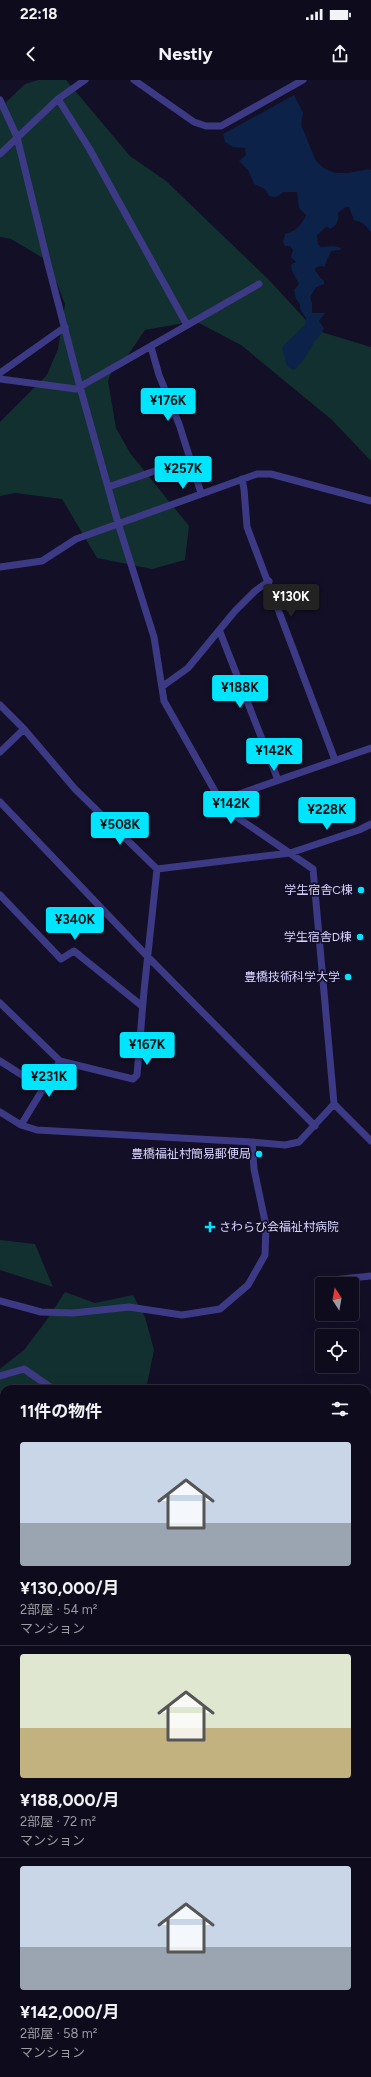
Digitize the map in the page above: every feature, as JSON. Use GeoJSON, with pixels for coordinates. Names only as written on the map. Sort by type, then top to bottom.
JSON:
{"type":"FeatureCollection","features":[{"type":"Feature","properties":{"kind":"street"},"geometry":{"type":"LineString","coordinates":[[0,154],[58,99],[85,80]]}},
{"type":"Feature","properties":{"kind":"street"},"geometry":{"type":"LineString","coordinates":[[134,80],[194,122],[206,126],[221,126],[302,80]]}},
{"type":"Feature","properties":{"kind":"street"},"geometry":{"type":"LineString","coordinates":[[58,99],[89,148],[187,325]]}},
{"type":"Feature","properties":{"kind":"street"},"geometry":{"type":"LineString","coordinates":[[0,100],[17,137],[80,387],[118,523],[154,637],[163,686],[164,701],[219,801],[225,809],[313,870],[334,1104],[371,1140]]}},
{"type":"Feature","properties":{"kind":"street"},"geometry":{"type":"LineString","coordinates":[[0,379],[76,389],[259,284]]}},
{"type":"Feature","properties":{"kind":"street"},"geometry":{"type":"LineString","coordinates":[[0,373],[65,327]]}},
{"type":"Feature","properties":{"kind":"street"},"geometry":{"type":"LineString","coordinates":[[151,347],[158,375],[179,424],[201,493]]}},
{"type":"Feature","properties":{"kind":"street"},"geometry":{"type":"LineString","coordinates":[[108,487],[190,459]]}},
{"type":"Feature","properties":{"kind":"street"},"geometry":{"type":"LineString","coordinates":[[0,567],[42,561],[76,539],[257,474],[271,474],[371,501]]}},
{"type":"Feature","properties":{"kind":"street"},"geometry":{"type":"LineString","coordinates":[[242,479],[247,527],[269,581],[286,632],[335,760]]}},
{"type":"Feature","properties":{"kind":"street"},"geometry":{"type":"LineString","coordinates":[[163,686],[188,668],[220,632],[234,611],[255,591],[269,581]]}},
{"type":"Feature","properties":{"kind":"street"},"geometry":{"type":"LineString","coordinates":[[220,632],[278,780]]}},
{"type":"Feature","properties":{"kind":"street"},"geometry":{"type":"LineString","coordinates":[[0,705],[24,729],[75,789],[157,869]]}},
{"type":"Feature","properties":{"kind":"street"},"geometry":{"type":"LineString","coordinates":[[0,752],[24,729]]}},
{"type":"Feature","properties":{"kind":"street"},"geometry":{"type":"LineString","coordinates":[[219,801],[371,748]]}},
{"type":"Feature","properties":{"kind":"street"},"geometry":{"type":"LineString","coordinates":[[0,802],[148,957],[315,1126]]}},
{"type":"Feature","properties":{"kind":"street"},"geometry":{"type":"LineString","coordinates":[[157,869],[290,853],[359,830],[371,824]]}},
{"type":"Feature","properties":{"kind":"street"},"geometry":{"type":"LineString","coordinates":[[0,1002],[60,1061],[133,1079],[137,1075],[142,1006],[157,869]]}},
{"type":"Feature","properties":{"kind":"street"},"geometry":{"type":"LineString","coordinates":[[0,895],[61,958],[74,951],[142,1006]]}},
{"type":"Feature","properties":{"kind":"street"},"geometry":{"type":"LineString","coordinates":[[0,1061],[44,1088]]}},
{"type":"Feature","properties":{"kind":"street"},"geometry":{"type":"LineString","coordinates":[[21,1125],[60,1061]]}},
{"type":"Feature","properties":{"kind":"street"},"geometry":{"type":"LineString","coordinates":[[0,1112],[21,1125],[37,1130],[285,1145],[299,1142],[334,1104]]}},
{"type":"Feature","properties":{"kind":"street"},"geometry":{"type":"LineString","coordinates":[[0,1301],[41,1312],[73,1312],[129,1307],[182,1315],[220,1309],[248,1285],[265,1255],[266,1226],[254,1169],[252,1142]]}},
{"type":"Feature","properties":{"kind":"street"},"geometry":{"type":"LineString","coordinates":[[359,1277],[371,1276]]}},
{"type":"Feature","properties":{"kind":"street"},"geometry":{"type":"LineString","coordinates":[[0,1376],[24,1369],[47,1385]]}},
{"type":"Feature","properties":{"kind":"green space"},"geometry":{"type":"Polygon","coordinates":[[[38,80],[66,80],[130,156],[166,181],[269,280],[315,330],[371,347],[371,461],[332,420],[241,345],[195,321],[145,330],[124,361],[113,368],[108,381],[116,428],[130,453],[189,526],[185,560],[152,569],[97,558],[62,499],[15,493],[0,496],[0,422],[47,375],[58,349],[65,304],[48,261],[11,239],[0,237],[0,108],[25,84],[38,80]]]}},
{"type":"Feature","properties":{"kind":"green space"},"geometry":{"type":"Polygon","coordinates":[[[0,1240],[35,1244],[53,1287],[0,1270],[0,1240]]]}},
{"type":"Feature","properties":{"kind":"green space"},"geometry":{"type":"Polygon","coordinates":[[[65,1292],[95,1303],[133,1295],[145,1317],[154,1350],[147,1385],[0,1385],[0,1369],[24,1350],[46,1321],[65,1292]]]}},
{"type":"Feature","properties":{"kind":"water"},"geometry":{"type":"Polygon","coordinates":[[[294,95],[303,113],[301,125],[316,161],[325,169],[335,173],[371,170],[371,232],[363,223],[354,220],[349,207],[344,208],[338,213],[338,221],[334,226],[330,229],[327,226],[317,235],[318,244],[321,247],[334,246],[341,248],[340,250],[331,251],[324,267],[320,266],[315,268],[321,279],[324,280],[324,284],[316,287],[310,297],[312,303],[312,313],[325,313],[319,321],[324,328],[305,358],[294,370],[287,366],[282,347],[305,325],[306,318],[300,309],[300,304],[296,299],[294,290],[299,284],[292,271],[291,265],[296,262],[291,257],[293,250],[290,246],[285,246],[283,242],[285,234],[298,227],[303,222],[306,215],[299,208],[297,192],[283,192],[276,197],[271,197],[265,189],[254,184],[248,170],[239,161],[246,155],[245,148],[233,147],[225,142],[223,134],[294,95]]]}},
{"type":"Feature","properties":{"kind":"place","name":"学生宿舎C棟"},"geometry":{"type":"Point","coordinates":[361,890]}},
{"type":"Feature","properties":{"kind":"place","name":"学生宿舎D棟"},"geometry":{"type":"Point","coordinates":[360,937]}},
{"type":"Feature","properties":{"kind":"place","name":"豊橋技術科学大学"},"geometry":{"type":"Point","coordinates":[348,977]}},
{"type":"Feature","properties":{"kind":"place","name":"豊橋福祉村簡易郵便局"},"geometry":{"type":"Point","coordinates":[259,1154]}},
{"type":"Feature","properties":{"kind":"place","name":"さわらび会福祉村病院"},"geometry":{"type":"Point","coordinates":[210,1227]}}]}
